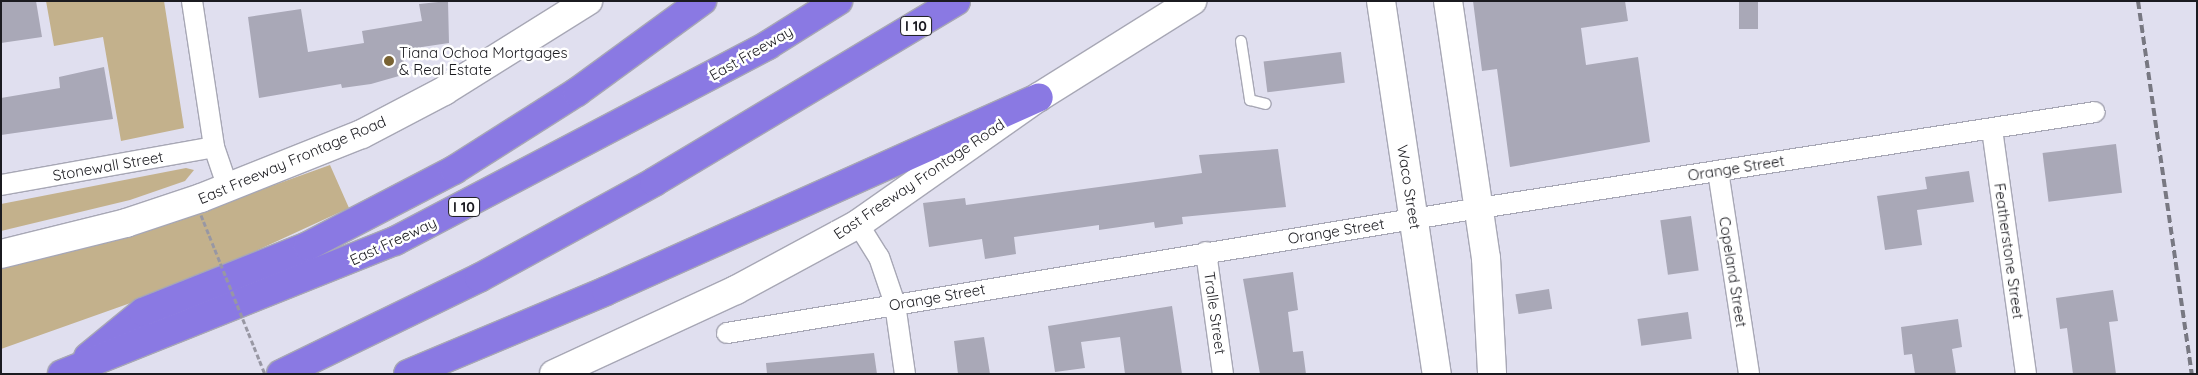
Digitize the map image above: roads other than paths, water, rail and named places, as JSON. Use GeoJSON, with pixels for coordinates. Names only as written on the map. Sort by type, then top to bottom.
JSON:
{"type":"FeatureCollection","features":[{"type":"Feature","properties":{"kind":"highway"},"geometry":{"type":"LineString","coordinates":[[66,373],[144,312],[308,246],[454,170],[577,92],[702,1]]}},
{"type":"Feature","properties":{"kind":"highway","name":"East Freeway"},"geometry":{"type":"LineString","coordinates":[[66,373],[395,241],[760,50],[838,1]]}},
{"type":"Feature","properties":{"kind":"highway","name":"I 10"},"geometry":{"type":"LineString","coordinates":[[281,374],[496,269],[654,182],[956,1]]}},
{"type":"Feature","properties":{"kind":"highway"},"geometry":{"type":"LineString","coordinates":[[408,374],[606,291],[1039,97]]}},
{"type":"Feature","properties":{"kind":"main road","name":"East Freeway Frontage Road"},"geometry":{"type":"LineString","coordinates":[[1,254],[126,223],[228,188],[362,134],[444,91],[588,1]]}},
{"type":"Feature","properties":{"kind":"main road","name":"East Freeway Frontage Road"},"geometry":{"type":"LineString","coordinates":[[554,374],[736,290],[858,224],[1039,97],[1192,1]]}},
{"type":"Feature","properties":{"kind":"main road","name":"Waco Street"},"geometry":{"type":"LineString","coordinates":[[1381,1],[1437,374]]}},
{"type":"Feature","properties":{"kind":"main road"},"geometry":{"type":"LineString","coordinates":[[1448,1],[1480,208],[1492,374]]}},
{"type":"Feature","properties":{"kind":"street"},"geometry":{"type":"LineString","coordinates":[[192,1],[214,147],[228,188]]}},
{"type":"Feature","properties":{"kind":"street","name":"Orange Street"},"geometry":{"type":"LineString","coordinates":[[726,333],[1206,252],[2095,112]]}},
{"type":"Feature","properties":{"kind":"street","name":"Featherstone Street"},"geometry":{"type":"LineString","coordinates":[[1992,129],[2026,374]]}},
{"type":"Feature","properties":{"kind":"street","name":"Stonewall Street"},"geometry":{"type":"LineString","coordinates":[[1,185],[214,147]]}},
{"type":"Feature","properties":{"kind":"street","name":"Copeland Street"},"geometry":{"type":"LineString","coordinates":[[1718,171],[1749,374]]}},
{"type":"Feature","properties":{"kind":"street"},"geometry":{"type":"LineString","coordinates":[[858,224],[879,257],[895,304],[905,374]]}},
{"type":"Feature","properties":{"kind":"street","name":"Tralle Street"},"geometry":{"type":"LineString","coordinates":[[1206,252],[1223,374]]}},
{"type":"Feature","properties":{"kind":"lane"},"geometry":{"type":"LineString","coordinates":[[1240,42],[1250,100],[1266,104]]}},
{"type":"Feature","properties":{"kind":"railway"},"geometry":{"type":"LineString","coordinates":[[2138,1],[2192,374]]}},
{"type":"Feature","properties":{"kind":"place","name":"Tiana Ochoa Mortgages & Real Estate"},"geometry":{"type":"Point","coordinates":[389,61]}}]}
